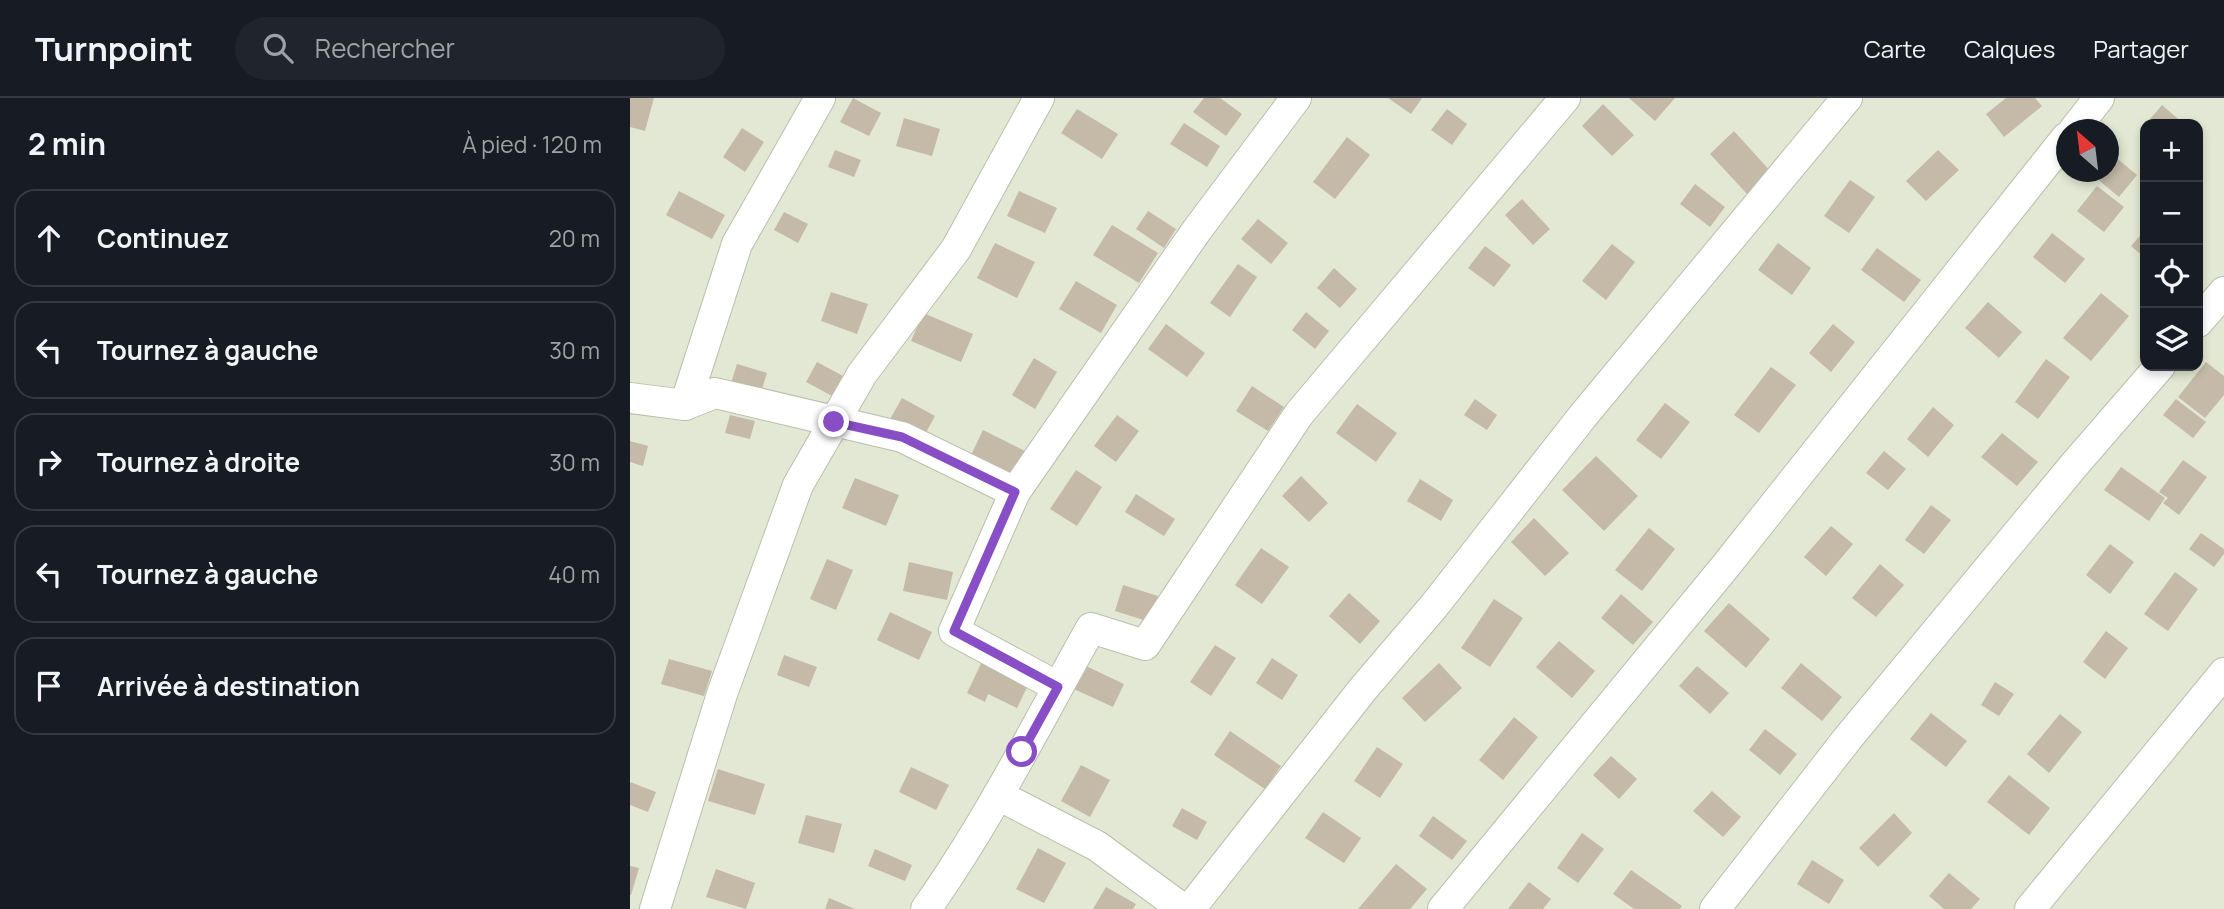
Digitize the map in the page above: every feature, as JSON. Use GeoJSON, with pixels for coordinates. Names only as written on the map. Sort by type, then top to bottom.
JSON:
{"type":"FeatureCollection","features":[{"type":"Feature","properties":{"kind":"street"},"geometry":{"type":"LineString","coordinates":[[685,405],[737,244],[820,98]]}},
{"type":"Feature","properties":{"kind":"street"},"geometry":{"type":"LineString","coordinates":[[655,909],[722,694],[798,485],[862,374],[956,249],[1039,98]]}},
{"type":"Feature","properties":{"kind":"street"},"geometry":{"type":"LineString","coordinates":[[1058,687],[954,631],[1015,492],[1197,230],[1296,98]]}},
{"type":"Feature","properties":{"kind":"street"},"geometry":{"type":"LineString","coordinates":[[926,909],[955,868],[998,795],[1091,628],[1145,645],[1299,414],[1565,98]]}},
{"type":"Feature","properties":{"kind":"street"},"geometry":{"type":"LineString","coordinates":[[1190,909],[1363,689],[1434,606],[1581,417],[1847,98]]}},
{"type":"Feature","properties":{"kind":"street"},"geometry":{"type":"LineString","coordinates":[[2083,119],[2099,98]]}},
{"type":"Feature","properties":{"kind":"street"},"geometry":{"type":"LineString","coordinates":[[1443,909],[1724,568],[2056,152]]}},
{"type":"Feature","properties":{"kind":"street"},"geometry":{"type":"LineString","coordinates":[[2203,316],[2224,292]]}},
{"type":"Feature","properties":{"kind":"street"},"geometry":{"type":"LineString","coordinates":[[1716,909],[1866,717],[2075,464],[2156,371]]}},
{"type":"Feature","properties":{"kind":"street"},"geometry":{"type":"LineString","coordinates":[[630,398],[685,405],[715,393],[902,437],[1015,492]]}},
{"type":"Feature","properties":{"kind":"street"},"geometry":{"type":"LineString","coordinates":[[2030,909],[2224,673]]}},
{"type":"Feature","properties":{"kind":"street"},"geometry":{"type":"LineString","coordinates":[[998,795],[1097,846],[1183,909]]}},
{"type":"Feature","properties":{"kind":"building"},"geometry":{"type":"Polygon","coordinates":[[[630,98],[654,98],[645,131],[630,127],[630,98]]]}},
{"type":"Feature","properties":{"kind":"building"},"geometry":{"type":"Polygon","coordinates":[[[853,98],[881,113],[869,136],[840,122],[853,98]]]}},
{"type":"Feature","properties":{"kind":"building"},"geometry":{"type":"Polygon","coordinates":[[[1204,98],[1220,98],[1242,114],[1226,136],[1193,112],[1204,98]]]}},
{"type":"Feature","properties":{"kind":"building"},"geometry":{"type":"Polygon","coordinates":[[[1388,98],[1422,98],[1411,114],[1388,98]]]}},
{"type":"Feature","properties":{"kind":"building"},"geometry":{"type":"Polygon","coordinates":[[[1629,98],[1675,98],[1655,121],[1629,98]]]}},
{"type":"Feature","properties":{"kind":"building"},"geometry":{"type":"Polygon","coordinates":[[[2006,98],[2035,98],[2042,106],[2004,137],[1986,114],[2006,98]]]}},
{"type":"Feature","properties":{"kind":"building"},"geometry":{"type":"Polygon","coordinates":[[[1603,104],[1634,135],[1612,156],[1582,126],[1603,104]]]}},
{"type":"Feature","properties":{"kind":"building"},"geometry":{"type":"Polygon","coordinates":[[[2162,105],[2178,119],[2150,119],[2162,105]]]}},
{"type":"Feature","properties":{"kind":"building"},"geometry":{"type":"Polygon","coordinates":[[[1077,109],[1118,134],[1102,159],[1061,133],[1077,109]]]}},
{"type":"Feature","properties":{"kind":"building"},"geometry":{"type":"Polygon","coordinates":[[[1447,109],[1467,124],[1452,145],[1431,130],[1447,109]]]}},
{"type":"Feature","properties":{"kind":"building"},"geometry":{"type":"Polygon","coordinates":[[[904,118],[940,129],[932,156],[896,146],[904,118]]]}},
{"type":"Feature","properties":{"kind":"building"},"geometry":{"type":"Polygon","coordinates":[[[1184,123],[1220,146],[1207,167],[1170,144],[1184,123]]]}},
{"type":"Feature","properties":{"kind":"building"},"geometry":{"type":"Polygon","coordinates":[[[742,128],[764,142],[745,172],[723,157],[742,128]]]}},
{"type":"Feature","properties":{"kind":"building"},"geometry":{"type":"Polygon","coordinates":[[[1734,131],[1772,173],[1748,195],[1710,154],[1734,131]]]}},
{"type":"Feature","properties":{"kind":"building"},"geometry":{"type":"Polygon","coordinates":[[[1347,137],[1370,155],[1335,199],[1313,182],[1347,137]]]}},
{"type":"Feature","properties":{"kind":"building"},"geometry":{"type":"Polygon","coordinates":[[[835,150],[861,160],[854,177],[828,167],[835,150]]]}},
{"type":"Feature","properties":{"kind":"building"},"geometry":{"type":"Polygon","coordinates":[[[1938,150],[1959,170],[1926,201],[1906,181],[1938,150]]]}},
{"type":"Feature","properties":{"kind":"building"},"geometry":{"type":"Polygon","coordinates":[[[2119,160],[2137,175],[2119,197],[2101,182],[2119,182],[2119,160]]]}},
{"type":"Feature","properties":{"kind":"building"},"geometry":{"type":"Polygon","coordinates":[[[1850,180],[1875,197],[1849,233],[1824,216],[1850,180]]]}},
{"type":"Feature","properties":{"kind":"building"},"geometry":{"type":"Polygon","coordinates":[[[1695,184],[1725,207],[1710,227],[1680,204],[1695,184]]]}},
{"type":"Feature","properties":{"kind":"building"},"geometry":{"type":"Polygon","coordinates":[[[2097,186],[2124,207],[2104,232],[2077,211],[2097,186]]]}},
{"type":"Feature","properties":{"kind":"building"},"geometry":{"type":"Polygon","coordinates":[[[679,191],[725,215],[712,239],[666,215],[679,191]]]}},
{"type":"Feature","properties":{"kind":"building"},"geometry":{"type":"Polygon","coordinates":[[[1019,191],[1057,208],[1045,233],[1007,216],[1019,191]]]}},
{"type":"Feature","properties":{"kind":"building"},"geometry":{"type":"Polygon","coordinates":[[[1522,199],[1550,229],[1533,245],[1505,215],[1522,199]]]}},
{"type":"Feature","properties":{"kind":"building"},"geometry":{"type":"Polygon","coordinates":[[[1148,211],[1176,229],[1164,248],[1136,229],[1148,211]]]}},
{"type":"Feature","properties":{"kind":"building"},"geometry":{"type":"Polygon","coordinates":[[[784,212],[808,224],[798,243],[774,230],[784,212]]]}},
{"type":"Feature","properties":{"kind":"building"},"geometry":{"type":"Polygon","coordinates":[[[1258,219],[1288,243],[1271,264],[1241,239],[1258,219]]]}},
{"type":"Feature","properties":{"kind":"building"},"geometry":{"type":"Polygon","coordinates":[[[1112,225],[1158,253],[1139,283],[1093,255],[1112,225]]]}},
{"type":"Feature","properties":{"kind":"building"},"geometry":{"type":"Polygon","coordinates":[[[2052,233],[2085,259],[2065,283],[2033,257],[2052,233]]]}},
{"type":"Feature","properties":{"kind":"building"},"geometry":{"type":"Polygon","coordinates":[[[2140,236],[2140,254],[2131,246],[2140,236]]]}},
{"type":"Feature","properties":{"kind":"building"},"geometry":{"type":"Polygon","coordinates":[[[995,243],[1035,262],[1017,298],[977,278],[995,243]]]}},
{"type":"Feature","properties":{"kind":"building"},"geometry":{"type":"Polygon","coordinates":[[[1778,243],[1811,268],[1792,295],[1758,270],[1778,243]]]}},
{"type":"Feature","properties":{"kind":"building"},"geometry":{"type":"Polygon","coordinates":[[[1612,244],[1635,262],[1606,300],[1582,281],[1612,244]]]}},
{"type":"Feature","properties":{"kind":"building"},"geometry":{"type":"Polygon","coordinates":[[[1485,246],[1511,265],[1494,287],[1468,268],[1485,246]]]}},
{"type":"Feature","properties":{"kind":"building"},"geometry":{"type":"Polygon","coordinates":[[[1877,248],[1921,280],[1904,302],[1861,270],[1877,248]]]}},
{"type":"Feature","properties":{"kind":"building"},"geometry":{"type":"Polygon","coordinates":[[[1238,264],[1257,277],[1230,317],[1210,303],[1238,264]]]}},
{"type":"Feature","properties":{"kind":"building"},"geometry":{"type":"Polygon","coordinates":[[[1334,268],[1357,289],[1340,308],[1317,288],[1334,268]]]}},
{"type":"Feature","properties":{"kind":"building"},"geometry":{"type":"Polygon","coordinates":[[[1076,281],[1117,305],[1101,333],[1059,309],[1076,281]]]}},
{"type":"Feature","properties":{"kind":"building"},"geometry":{"type":"Polygon","coordinates":[[[831,292],[868,304],[857,334],[821,321],[831,292]]]}},
{"type":"Feature","properties":{"kind":"building"},"geometry":{"type":"Polygon","coordinates":[[[2101,293],[2129,316],[2091,361],[2063,338],[2101,293]]]}},
{"type":"Feature","properties":{"kind":"building"},"geometry":{"type":"Polygon","coordinates":[[[1988,302],[2022,332],[1999,358],[1965,328],[1988,302]]]}},
{"type":"Feature","properties":{"kind":"building"},"geometry":{"type":"Polygon","coordinates":[[[1306,312],[1329,331],[1315,349],[1292,330],[1306,312]]]}},
{"type":"Feature","properties":{"kind":"building"},"geometry":{"type":"Polygon","coordinates":[[[923,313],[973,334],[961,362],[911,341],[923,313]]]}},
{"type":"Feature","properties":{"kind":"building"},"geometry":{"type":"Polygon","coordinates":[[[1166,324],[1205,353],[1187,377],[1148,349],[1166,324]]]}},
{"type":"Feature","properties":{"kind":"building"},"geometry":{"type":"Polygon","coordinates":[[[1833,324],[1855,342],[1831,372],[1809,353],[1833,324]]]}},
{"type":"Feature","properties":{"kind":"building"},"geometry":{"type":"Polygon","coordinates":[[[1034,358],[1057,372],[1035,409],[1012,395],[1034,358]]]}},
{"type":"Feature","properties":{"kind":"building"},"geometry":{"type":"Polygon","coordinates":[[[2046,359],[2070,377],[2038,419],[2015,402],[2046,359]]]}},
{"type":"Feature","properties":{"kind":"building"},"geometry":{"type":"Polygon","coordinates":[[[817,362],[845,377],[834,397],[806,382],[817,362]]]}},
{"type":"Feature","properties":{"kind":"building"},"geometry":{"type":"Polygon","coordinates":[[[2206,362],[2224,376],[2224,395],[2205,418],[2178,397],[2199,371],[2203,371],[2206,362]]]}},
{"type":"Feature","properties":{"kind":"building"},"geometry":{"type":"Polygon","coordinates":[[[737,364],[767,373],[760,395],[730,386],[737,364]]]}},
{"type":"Feature","properties":{"kind":"building"},"geometry":{"type":"Polygon","coordinates":[[[1771,367],[1796,385],[1759,433],[1734,415],[1771,367]]]}},
{"type":"Feature","properties":{"kind":"building"},"geometry":{"type":"Polygon","coordinates":[[[1252,386],[1284,407],[1268,431],[1236,411],[1252,386]]]}},
{"type":"Feature","properties":{"kind":"building"},"geometry":{"type":"Polygon","coordinates":[[[902,398],[935,416],[923,438],[889,421],[902,398]]]}},
{"type":"Feature","properties":{"kind":"building"},"geometry":{"type":"Polygon","coordinates":[[[1475,399],[1497,415],[1487,430],[1464,415],[1475,399]]]}},
{"type":"Feature","properties":{"kind":"building"},"geometry":{"type":"Polygon","coordinates":[[[2176,399],[2206,422],[2193,438],[2163,415],[2176,399]]]}},
{"type":"Feature","properties":{"kind":"building"},"geometry":{"type":"Polygon","coordinates":[[[1665,403],[1690,422],[1661,459],[1636,440],[1665,403]]]}},
{"type":"Feature","properties":{"kind":"building"},"geometry":{"type":"Polygon","coordinates":[[[1357,404],[1397,433],[1376,462],[1336,433],[1357,404]]]}},
{"type":"Feature","properties":{"kind":"building"},"geometry":{"type":"Polygon","coordinates":[[[1933,407],[1954,425],[1928,457],[1907,439],[1933,407]]]}},
{"type":"Feature","properties":{"kind":"building"},"geometry":{"type":"Polygon","coordinates":[[[730,415],[755,421],[750,439],[725,433],[730,415]]]}},
{"type":"Feature","properties":{"kind":"building"},"geometry":{"type":"Polygon","coordinates":[[[1117,415],[1139,431],[1116,462],[1094,446],[1117,415]]]}},
{"type":"Feature","properties":{"kind":"building"},"geometry":{"type":"Polygon","coordinates":[[[983,430],[1025,451],[1011,480],[969,459],[983,430]]]}},
{"type":"Feature","properties":{"kind":"building"},"geometry":{"type":"Polygon","coordinates":[[[2002,433],[2038,462],[2017,486],[1981,457],[2002,433]]]}},
{"type":"Feature","properties":{"kind":"building"},"geometry":{"type":"Polygon","coordinates":[[[630,441],[648,446],[643,466],[630,462],[630,441]]]}},
{"type":"Feature","properties":{"kind":"building"},"geometry":{"type":"Polygon","coordinates":[[[1884,451],[1906,469],[1888,490],[1866,473],[1884,451]]]}},
{"type":"Feature","properties":{"kind":"building"},"geometry":{"type":"Polygon","coordinates":[[[1596,456],[1638,496],[1604,531],[1562,490],[1596,456]]]}},
{"type":"Feature","properties":{"kind":"building"},"geometry":{"type":"Polygon","coordinates":[[[2183,460],[2207,477],[2179,515],[2163,503],[2168,498],[2159,492],[2183,460]]]}},
{"type":"Feature","properties":{"kind":"building"},"geometry":{"type":"Polygon","coordinates":[[[2121,467],[2165,498],[2149,521],[2104,490],[2121,467]]]}},
{"type":"Feature","properties":{"kind":"building"},"geometry":{"type":"Polygon","coordinates":[[[1076,470],[1102,487],[1077,526],[1050,509],[1076,470]]]}},
{"type":"Feature","properties":{"kind":"building"},"geometry":{"type":"Polygon","coordinates":[[[1301,476],[1328,503],[1309,522],[1282,496],[1301,476]]]}},
{"type":"Feature","properties":{"kind":"building"},"geometry":{"type":"Polygon","coordinates":[[[855,478],[899,495],[886,526],[842,508],[855,478]]]}},
{"type":"Feature","properties":{"kind":"building"},"geometry":{"type":"Polygon","coordinates":[[[1420,479],[1453,500],[1441,521],[1407,501],[1420,479]]]}},
{"type":"Feature","properties":{"kind":"building"},"geometry":{"type":"Polygon","coordinates":[[[1136,494],[1175,519],[1164,536],[1125,512],[1136,494]]]}},
{"type":"Feature","properties":{"kind":"building"},"geometry":{"type":"Polygon","coordinates":[[[1931,505],[1951,520],[1924,554],[1905,540],[1931,505]]]}},
{"type":"Feature","properties":{"kind":"building"},"geometry":{"type":"Polygon","coordinates":[[[1534,518],[1569,553],[1545,576],[1511,542],[1534,518]]]}},
{"type":"Feature","properties":{"kind":"building"},"geometry":{"type":"Polygon","coordinates":[[[1831,526],[1853,544],[1826,576],[1804,557],[1831,526]]]}},
{"type":"Feature","properties":{"kind":"building"},"geometry":{"type":"Polygon","coordinates":[[[1649,528],[1675,549],[1642,591],[1615,570],[1649,528]]]}},
{"type":"Feature","properties":{"kind":"building"},"geometry":{"type":"Polygon","coordinates":[[[2201,533],[2224,549],[2224,554],[2214,567],[2189,549],[2201,533]]]}},
{"type":"Feature","properties":{"kind":"building"},"geometry":{"type":"Polygon","coordinates":[[[2110,544],[2134,562],[2110,594],[2086,575],[2110,544]]]}},
{"type":"Feature","properties":{"kind":"building"},"geometry":{"type":"Polygon","coordinates":[[[1261,548],[1289,567],[1262,604],[1235,585],[1261,548]]]}},
{"type":"Feature","properties":{"kind":"building"},"geometry":{"type":"Polygon","coordinates":[[[827,559],[853,570],[836,610],[810,599],[827,559]]]}},
{"type":"Feature","properties":{"kind":"building"},"geometry":{"type":"Polygon","coordinates":[[[909,562],[953,572],[947,600],[903,591],[909,562]]]}},
{"type":"Feature","properties":{"kind":"building"},"geometry":{"type":"Polygon","coordinates":[[[1880,564],[1904,585],[1876,617],[1852,598],[1880,564]]]}},
{"type":"Feature","properties":{"kind":"building"},"geometry":{"type":"Polygon","coordinates":[[[2175,572],[2198,589],[2168,631],[2144,614],[2175,572]]]}},
{"type":"Feature","properties":{"kind":"building"},"geometry":{"type":"Polygon","coordinates":[[[1123,585],[1158,596],[1150,622],[1115,611],[1123,585]]]}},
{"type":"Feature","properties":{"kind":"building"},"geometry":{"type":"Polygon","coordinates":[[[1349,593],[1380,621],[1360,644],[1329,616],[1349,593]]]}},
{"type":"Feature","properties":{"kind":"building"},"geometry":{"type":"Polygon","coordinates":[[[1621,594],[1653,622],[1633,645],[1601,618],[1621,594]]]}},
{"type":"Feature","properties":{"kind":"building"},"geometry":{"type":"Polygon","coordinates":[[[1494,599],[1523,618],[1490,667],[1461,648],[1494,599]]]}},
{"type":"Feature","properties":{"kind":"building"},"geometry":{"type":"Polygon","coordinates":[[[1729,603],[1770,639],[1746,668],[1704,631],[1729,603]]]}},
{"type":"Feature","properties":{"kind":"building"},"geometry":{"type":"Polygon","coordinates":[[[890,612],[932,632],[919,660],[877,640],[890,612]]]}},
{"type":"Feature","properties":{"kind":"building"},"geometry":{"type":"Polygon","coordinates":[[[2106,631],[2128,648],[2105,679],[2083,662],[2106,631]]]}},
{"type":"Feature","properties":{"kind":"building"},"geometry":{"type":"Polygon","coordinates":[[[1559,641],[1595,671],[1572,698],[1536,667],[1559,641]]]}},
{"type":"Feature","properties":{"kind":"building"},"geometry":{"type":"Polygon","coordinates":[[[1215,645],[1236,658],[1211,696],[1190,682],[1215,645]]]}},
{"type":"Feature","properties":{"kind":"building"},"geometry":{"type":"Polygon","coordinates":[[[986,653],[1033,675],[1017,708],[988,694],[985,702],[967,693],[986,653]]]}},
{"type":"Feature","properties":{"kind":"building"},"geometry":{"type":"Polygon","coordinates":[[[784,655],[817,667],[809,687],[777,675],[784,655]]]}},
{"type":"Feature","properties":{"kind":"building"},"geometry":{"type":"Polygon","coordinates":[[[1272,658],[1298,675],[1282,700],[1256,683],[1272,658]]]}},
{"type":"Feature","properties":{"kind":"building"},"geometry":{"type":"Polygon","coordinates":[[[669,659],[712,671],[704,696],[661,684],[669,659]]]}},
{"type":"Feature","properties":{"kind":"building"},"geometry":{"type":"Polygon","coordinates":[[[1439,663],[1462,688],[1425,722],[1402,698],[1439,663]]]}},
{"type":"Feature","properties":{"kind":"building"},"geometry":{"type":"Polygon","coordinates":[[[1801,663],[1842,697],[1822,721],[1781,688],[1801,663]]]}},
{"type":"Feature","properties":{"kind":"building"},"geometry":{"type":"Polygon","coordinates":[[[1086,666],[1124,684],[1113,707],[1074,689],[1086,666]]]}},
{"type":"Feature","properties":{"kind":"building"},"geometry":{"type":"Polygon","coordinates":[[[1697,666],[1729,693],[1710,714],[1679,686],[1697,666]]]}},
{"type":"Feature","properties":{"kind":"building"},"geometry":{"type":"Polygon","coordinates":[[[1995,682],[2014,694],[1999,716],[1981,705],[1995,682]]]}},
{"type":"Feature","properties":{"kind":"building"},"geometry":{"type":"Polygon","coordinates":[[[1931,713],[1967,741],[1946,767],[1910,739],[1931,713]]]}},
{"type":"Feature","properties":{"kind":"building"},"geometry":{"type":"Polygon","coordinates":[[[2060,714],[2082,732],[2049,773],[2027,754],[2060,714]]]}},
{"type":"Feature","properties":{"kind":"building"},"geometry":{"type":"Polygon","coordinates":[[[1514,717],[1538,737],[1503,780],[1479,760],[1514,717]]]}},
{"type":"Feature","properties":{"kind":"building"},"geometry":{"type":"Polygon","coordinates":[[[1765,729],[1797,754],[1780,775],[1749,750],[1765,729]]]}},
{"type":"Feature","properties":{"kind":"building"},"geometry":{"type":"Polygon","coordinates":[[[1230,731],[1281,766],[1265,789],[1214,755],[1230,731]]]}},
{"type":"Feature","properties":{"kind":"building"},"geometry":{"type":"Polygon","coordinates":[[[1377,747],[1403,764],[1380,798],[1354,781],[1377,747]]]}},
{"type":"Feature","properties":{"kind":"building"},"geometry":{"type":"Polygon","coordinates":[[[1611,756],[1637,779],[1619,799],[1593,775],[1611,756]]]}},
{"type":"Feature","properties":{"kind":"building"},"geometry":{"type":"Polygon","coordinates":[[[1081,765],[1110,780],[1090,817],[1061,801],[1081,765]]]}},
{"type":"Feature","properties":{"kind":"building"},"geometry":{"type":"Polygon","coordinates":[[[911,767],[949,785],[936,810],[899,792],[911,767]]]}},
{"type":"Feature","properties":{"kind":"building"},"geometry":{"type":"Polygon","coordinates":[[[718,769],[765,784],[755,815],[708,801],[718,769]]]}},
{"type":"Feature","properties":{"kind":"building"},"geometry":{"type":"Polygon","coordinates":[[[2009,775],[2050,808],[2029,835],[1987,802],[2009,775]]]}},
{"type":"Feature","properties":{"kind":"building"},"geometry":{"type":"Polygon","coordinates":[[[630,782],[656,792],[648,812],[630,805],[630,782]]]}},
{"type":"Feature","properties":{"kind":"building"},"geometry":{"type":"Polygon","coordinates":[[[1712,791],[1741,817],[1723,837],[1693,811],[1712,791]]]}},
{"type":"Feature","properties":{"kind":"building"},"geometry":{"type":"Polygon","coordinates":[[[1182,808],[1207,822],[1197,840],[1172,826],[1182,808]]]}},
{"type":"Feature","properties":{"kind":"building"},"geometry":{"type":"Polygon","coordinates":[[[1323,812],[1361,838],[1344,863],[1305,838],[1323,812]]]}},
{"type":"Feature","properties":{"kind":"building"},"geometry":{"type":"Polygon","coordinates":[[[1894,813],[1912,833],[1878,867],[1859,848],[1894,813]]]}},
{"type":"Feature","properties":{"kind":"building"},"geometry":{"type":"Polygon","coordinates":[[[806,815],[842,824],[834,853],[798,843],[806,815]]]}},
{"type":"Feature","properties":{"kind":"building"},"geometry":{"type":"Polygon","coordinates":[[[1433,816],[1467,841],[1452,860],[1419,836],[1433,816]]]}},
{"type":"Feature","properties":{"kind":"building"},"geometry":{"type":"Polygon","coordinates":[[[1582,833],[1604,849],[1578,883],[1557,868],[1582,833]]]}},
{"type":"Feature","properties":{"kind":"building"},"geometry":{"type":"Polygon","coordinates":[[[1038,848],[1066,863],[1044,903],[1016,889],[1038,848]]]}},
{"type":"Feature","properties":{"kind":"building"},"geometry":{"type":"Polygon","coordinates":[[[875,849],[912,865],[905,881],[868,866],[875,849]]]}},
{"type":"Feature","properties":{"kind":"building"},"geometry":{"type":"Polygon","coordinates":[[[1812,860],[1844,880],[1829,904],[1797,884],[1812,860]]]}},
{"type":"Feature","properties":{"kind":"building"},"geometry":{"type":"Polygon","coordinates":[[[1396,864],[1427,889],[1410,909],[1358,909],[1396,864]]]}},
{"type":"Feature","properties":{"kind":"building"},"geometry":{"type":"Polygon","coordinates":[[[630,866],[639,868],[631,895],[630,895],[630,866]]]}},
{"type":"Feature","properties":{"kind":"building"},"geometry":{"type":"Polygon","coordinates":[[[716,869],[755,883],[746,909],[706,897],[716,869]]]}},
{"type":"Feature","properties":{"kind":"building"},"geometry":{"type":"Polygon","coordinates":[[[1631,870],[1682,906],[1680,909],[1634,909],[1613,894],[1631,870]]]}},
{"type":"Feature","properties":{"kind":"building"},"geometry":{"type":"Polygon","coordinates":[[[1949,873],[1980,899],[1971,909],[1944,909],[1929,896],[1949,873]]]}},
{"type":"Feature","properties":{"kind":"building"},"geometry":{"type":"Polygon","coordinates":[[[1529,882],[1551,899],[1543,909],[1508,909],[1529,882]]]}},
{"type":"Feature","properties":{"kind":"building"},"geometry":{"type":"Polygon","coordinates":[[[1106,887],[1136,904],[1133,909],[1093,909],[1106,887]]]}},
{"type":"Feature","properties":{"kind":"building"},"geometry":{"type":"Polygon","coordinates":[[[829,898],[855,909],[825,909],[829,898]]]}},
{"type":"Feature","properties":{"kind":"route"},"geometry":{"type":"LineString","coordinates":[[834,422],[902,437],[1015,492],[954,631],[1058,687],[1022,752]]}}]}
